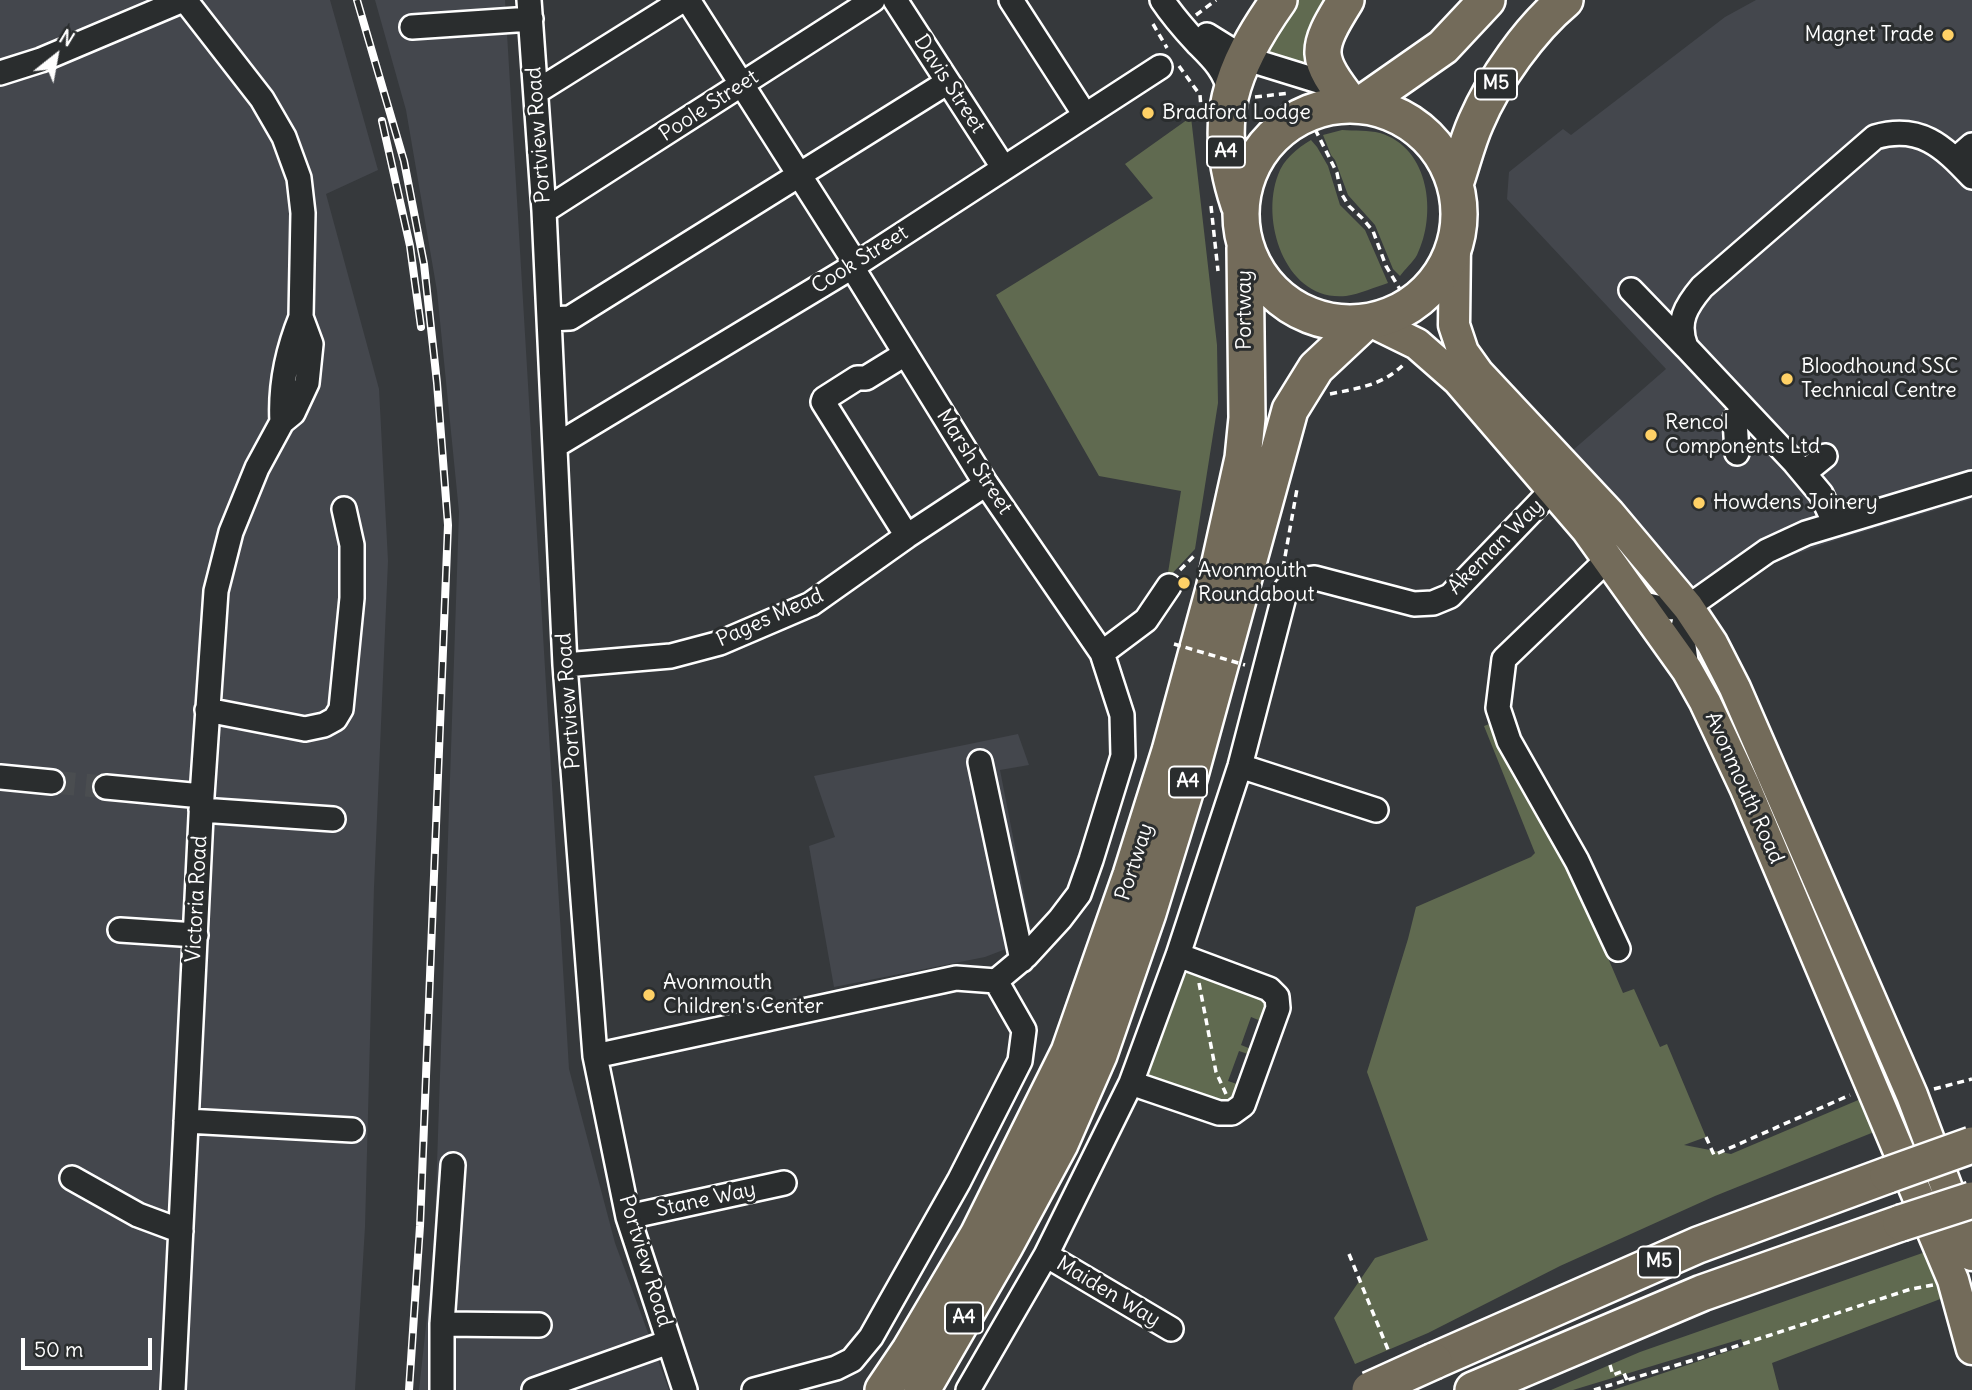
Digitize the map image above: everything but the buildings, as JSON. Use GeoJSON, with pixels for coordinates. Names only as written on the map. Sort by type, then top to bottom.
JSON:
{"type":"FeatureCollection","features":[{"type":"Feature","properties":{"kind":"highway"},"geometry":{"type":"LineString","coordinates":[[1346,0],[1323,40],[1323,56],[1327,70],[1350,99],[1401,118],[1420,130],[1435,145],[1455,184],[1459,214],[1455,244],[1438,279],[1410,306],[1368,322],[1339,323],[1314,318],[1291,307],[1271,291],[1256,271],[1245,248],[1241,229],[1225,205],[1258,154],[1288,123],[1307,113],[1350,99],[1443,47],[1487,0]]}},
{"type":"Feature","properties":{"kind":"highway","name":"M5"},"geometry":{"type":"LineString","coordinates":[[1455,184],[1474,125],[1485,101],[1522,47],[1565,0]]}},
{"type":"Feature","properties":{"kind":"highway","name":"A4"},"geometry":{"type":"LineString","coordinates":[[1225,205],[1230,178],[1225,131],[1216,101],[1271,12]]}},
{"type":"Feature","properties":{"kind":"highway","name":"Portway"},"geometry":{"type":"LineString","coordinates":[[883,1390],[910,1350],[978,1235],[1069,1052],[1131,875],[1170,751],[1214,589],[1243,458],[1247,418],[1245,248]]}},
{"type":"Feature","properties":{"kind":"highway","name":"Portway"},"geometry":{"type":"LineString","coordinates":[[922,1390],[1060,1144],[1099,1055],[1148,914],[1187,786],[1290,410],[1316,369],[1368,322]]}},
{"type":"Feature","properties":{"kind":"highway","name":"M5"},"geometry":{"type":"LineString","coordinates":[[1370,1390],[1698,1245],[1972,1145]]}},
{"type":"Feature","properties":{"kind":"highway","name":"M5"},"geometry":{"type":"LineString","coordinates":[[1473,1390],[1702,1293],[1972,1200]]}},
{"type":"Feature","properties":{"kind":"main road","name":"Avonmouth Road"},"geometry":{"type":"LineString","coordinates":[[1455,244],[1454,325],[1463,352],[1478,373],[1609,513],[1688,607],[1712,643],[1735,688],[1912,1095],[1972,1255]]}},
{"type":"Feature","properties":{"kind":"main road","name":"Avonmouth Road"},"geometry":{"type":"LineString","coordinates":[[1368,322],[1418,344],[1450,373],[1608,559],[1687,670],[1745,787],[1953,1280],[1972,1349]]}},
{"type":"Feature","properties":{"kind":"street"},"geometry":{"type":"LineString","coordinates":[[0,73],[41,60],[184,0]]}},
{"type":"Feature","properties":{"kind":"street","name":"Victoria Road"},"geometry":{"type":"LineString","coordinates":[[173,1390],[207,710],[216,591],[231,532],[257,468],[282,422],[293,413],[297,378],[311,344],[301,317],[303,213],[299,178],[284,137],[262,99],[184,0]]}},
{"type":"Feature","properties":{"kind":"street"},"geometry":{"type":"LineString","coordinates":[[536,92],[686,0]]}},
{"type":"Feature","properties":{"kind":"street","name":"Marsh Street"},"geometry":{"type":"LineString","coordinates":[[686,0],[800,174],[905,354],[986,484],[1102,653]]}},
{"type":"Feature","properties":{"kind":"street","name":"Poole Street"},"geometry":{"type":"LineString","coordinates":[[544,211],[873,0]]}},
{"type":"Feature","properties":{"kind":"street","name":"Davis Street"},"geometry":{"type":"LineString","coordinates":[[895,0],[1003,167]]}},
{"type":"Feature","properties":{"kind":"street"},"geometry":{"type":"LineString","coordinates":[[1012,0],[1085,115]]}},
{"type":"Feature","properties":{"kind":"street"},"geometry":{"type":"LineString","coordinates":[[1162,0],[1194,27],[1244,58],[1350,99]]}},
{"type":"Feature","properties":{"kind":"street"},"geometry":{"type":"LineString","coordinates":[[412,27],[530,9]]}},
{"type":"Feature","properties":{"kind":"street","name":"Portview Road"},"geometry":{"type":"LineString","coordinates":[[530,9],[544,211],[565,665],[595,1056],[628,1217],[685,1390]]}},
{"type":"Feature","properties":{"kind":"street"},"geometry":{"type":"LineString","coordinates":[[1194,27],[1228,37],[1242,33],[1271,12]]}},
{"type":"Feature","properties":{"kind":"street"},"geometry":{"type":"LineString","coordinates":[[1194,27],[1223,71],[1216,101]]}},
{"type":"Feature","properties":{"kind":"street","name":"Cook Street"},"geometry":{"type":"LineString","coordinates":[[555,446],[854,265],[1160,67]]}},
{"type":"Feature","properties":{"kind":"street"},"geometry":{"type":"LineString","coordinates":[[549,319],[570,318],[948,82]]}},
{"type":"Feature","properties":{"kind":"street"},"geometry":{"type":"LineString","coordinates":[[1686,347],[1682,338],[1682,318],[1687,306],[1702,287],[1875,137],[1888,133],[1910,133],[1929,139],[1949,152],[1964,152],[1972,177]]}},
{"type":"Feature","properties":{"kind":"street"},"geometry":{"type":"LineString","coordinates":[[1631,290],[1804,473],[1821,494],[1835,524]]}},
{"type":"Feature","properties":{"kind":"street"},"geometry":{"type":"LineString","coordinates":[[905,354],[866,378],[857,378],[823,402],[907,536]]}},
{"type":"Feature","properties":{"kind":"street"},"geometry":{"type":"LineString","coordinates":[[1737,453],[1735,419],[1746,411]]}},
{"type":"Feature","properties":{"kind":"street"},"geometry":{"type":"LineString","coordinates":[[1804,473],[1825,456]]}},
{"type":"Feature","properties":{"kind":"street"},"geometry":{"type":"LineString","coordinates":[[1639,603],[1661,608],[1688,607],[1767,551],[1805,533],[1972,483]]}},
{"type":"Feature","properties":{"kind":"street","name":"Pages Mead"},"geometry":{"type":"LineString","coordinates":[[565,665],[671,656],[720,643],[811,604],[986,484]]}},
{"type":"Feature","properties":{"kind":"street","name":"Akeman Way"},"geometry":{"type":"LineString","coordinates":[[1240,766],[1286,589],[1300,580],[1315,578],[1414,604],[1441,601],[1450,596],[1552,490]]}},
{"type":"Feature","properties":{"kind":"street"},"geometry":{"type":"LineString","coordinates":[[207,710],[305,729],[324,725],[335,719],[341,709],[352,598],[352,545],[344,509]]}},
{"type":"Feature","properties":{"kind":"street"},"geometry":{"type":"LineString","coordinates":[[1608,559],[1504,659],[1498,708],[1509,741],[1577,861],[1618,949]]}},
{"type":"Feature","properties":{"kind":"street"},"geometry":{"type":"LineString","coordinates":[[1102,653],[1146,620],[1169,586]]}},
{"type":"Feature","properties":{"kind":"street"},"geometry":{"type":"LineString","coordinates":[[1687,670],[1682,631],[1688,607]]}},
{"type":"Feature","properties":{"kind":"street","name":"Portway"},"geometry":{"type":"LineString","coordinates":[[996,981],[1022,960],[1079,894],[1123,756],[1122,715],[1102,653]]}},
{"type":"Feature","properties":{"kind":"street"},"geometry":{"type":"LineString","coordinates":[[980,762],[1022,960]]}},
{"type":"Feature","properties":{"kind":"street"},"geometry":{"type":"LineString","coordinates":[[968,1390],[1046,1255],[1131,1083],[1178,957],[1240,766],[1376,810]]}},
{"type":"Feature","properties":{"kind":"street"},"geometry":{"type":"LineString","coordinates":[[0,777],[52,782]]}},
{"type":"Feature","properties":{"kind":"street"},"geometry":{"type":"LineString","coordinates":[[106,787],[202,803],[333,819]]}},
{"type":"Feature","properties":{"kind":"street"},"geometry":{"type":"LineString","coordinates":[[120,930],[195,935]]}},
{"type":"Feature","properties":{"kind":"street"},"geometry":{"type":"LineString","coordinates":[[1131,1083],[1219,1113],[1232,1114],[1243,1105],[1278,1008],[1277,997],[1269,989],[1178,957]]}},
{"type":"Feature","properties":{"kind":"street"},"geometry":{"type":"LineString","coordinates":[[595,1056],[956,978],[996,981],[1024,1030],[1020,1061],[959,1181],[871,1337],[852,1360],[836,1368],[754,1390]]}},
{"type":"Feature","properties":{"kind":"street"},"geometry":{"type":"LineString","coordinates":[[1842,1016],[1872,1003]]}},
{"type":"Feature","properties":{"kind":"street"},"geometry":{"type":"LineString","coordinates":[[186,1121],[352,1130]]}},
{"type":"Feature","properties":{"kind":"street"},"geometry":{"type":"LineString","coordinates":[[442,1390],[442,1324],[453,1165]]}},
{"type":"Feature","properties":{"kind":"street"},"geometry":{"type":"LineString","coordinates":[[72,1178],[138,1215],[180,1231]]}},
{"type":"Feature","properties":{"kind":"street","name":"Stane Way"},"geometry":{"type":"LineString","coordinates":[[628,1217],[784,1183]]}},
{"type":"Feature","properties":{"kind":"street","name":"Maiden Way"},"geometry":{"type":"LineString","coordinates":[[1046,1255],[1171,1329]]}},
{"type":"Feature","properties":{"kind":"street"},"geometry":{"type":"LineString","coordinates":[[442,1324],[540,1325]]}},
{"type":"Feature","properties":{"kind":"street"},"geometry":{"type":"LineString","coordinates":[[534,1390],[669,1342]]}},
{"type":"Feature","properties":{"kind":"path"},"geometry":{"type":"LineString","coordinates":[[1194,27],[1216,0]]}},
{"type":"Feature","properties":{"kind":"path"},"geometry":{"type":"LineString","coordinates":[[1216,101],[1217,89],[1200,95],[1216,101],[1300,92],[1307,113],[1337,173],[1341,192],[1349,206],[1373,231],[1386,266],[1410,306],[1442,338],[1457,334]]}},
{"type":"Feature","properties":{"kind":"path"},"geometry":{"type":"LineString","coordinates":[[1219,281],[1225,205]]}},
{"type":"Feature","properties":{"kind":"path"},"geometry":{"type":"LineString","coordinates":[[1322,402],[1330,394],[1376,384],[1391,376],[1404,364]]}},
{"type":"Feature","properties":{"kind":"path"},"geometry":{"type":"LineString","coordinates":[[1280,576],[1298,481]]}},
{"type":"Feature","properties":{"kind":"path"},"geometry":{"type":"LineString","coordinates":[[1169,586],[1183,565],[1201,550]]}},
{"type":"Feature","properties":{"kind":"path"},"geometry":{"type":"LineString","coordinates":[[1174,644],[1245,665]]}},
{"type":"Feature","properties":{"kind":"path"},"geometry":{"type":"LineString","coordinates":[[1178,957],[1199,982],[1216,1072],[1227,1097],[1237,1111]]}},
{"type":"Feature","properties":{"kind":"path"},"geometry":{"type":"LineString","coordinates":[[1912,1095],[1972,1079]]}},
{"type":"Feature","properties":{"kind":"path"},"geometry":{"type":"LineString","coordinates":[[1706,1137],[1714,1155],[1871,1085]]}},
{"type":"Feature","properties":{"kind":"path"},"geometry":{"type":"LineString","coordinates":[[1349,1254],[1389,1353]]}},
{"type":"Feature","properties":{"kind":"path"},"geometry":{"type":"LineString","coordinates":[[1594,1390],[1911,1289],[1953,1280]]}},
{"type":"Feature","properties":{"kind":"path"},"geometry":{"type":"LineString","coordinates":[[1609,1365],[1612,1375],[1623,1370],[1627,1380]]}},
{"type":"Feature","properties":{"kind":"shaded area"},"geometry":{"type":"Polygon","coordinates":[[[0,0],[330,0],[378,170],[326,194],[379,389],[388,561],[374,887],[365,1227],[355,1390],[0,1390],[0,0]]]}},
{"type":"Feature","properties":{"kind":"shaded area"},"geometry":{"type":"Polygon","coordinates":[[[375,0],[505,0],[569,1069],[615,1243],[669,1390],[419,1390],[434,1253],[459,512],[437,291],[406,110],[375,0]]]}},
{"type":"Feature","properties":{"kind":"shaded area"},"geometry":{"type":"Polygon","coordinates":[[[1756,0],[1972,0],[1972,499],[1770,563],[1743,579],[1707,609],[1573,450],[1666,369],[1507,199],[1509,172],[1563,129],[1571,135],[1725,17],[1756,0]]]}},
{"type":"Feature","properties":{"kind":"shaded area"},"geometry":{"type":"Polygon","coordinates":[[[1018,734],[1029,765],[1000,770],[1031,929],[1011,947],[985,957],[834,987],[809,846],[835,837],[814,776],[1018,734]]]}},
{"type":"Feature","properties":{"kind":"green space"},"geometry":{"type":"Polygon","coordinates":[[[1292,0],[1332,0],[1316,75],[1260,59],[1292,0]]]}},
{"type":"Feature","properties":{"kind":"green space"},"geometry":{"type":"Polygon","coordinates":[[[1191,117],[1217,345],[1218,403],[1195,549],[1167,579],[1181,491],[1099,476],[996,295],[1153,198],[1125,164],[1191,117]]]}},
{"type":"Feature","properties":{"kind":"green space"},"geometry":{"type":"Polygon","coordinates":[[[1342,130],[1380,133],[1397,141],[1410,153],[1419,168],[1425,185],[1427,221],[1417,255],[1400,276],[1393,269],[1375,225],[1348,195],[1323,135],[1342,130]]]}},
{"type":"Feature","properties":{"kind":"green space"},"geometry":{"type":"Polygon","coordinates":[[[1311,140],[1328,166],[1340,205],[1365,230],[1388,283],[1346,296],[1325,294],[1308,286],[1293,273],[1283,255],[1276,236],[1273,194],[1283,164],[1311,140]]]}},
{"type":"Feature","properties":{"kind":"green space"},"geometry":{"type":"Polygon","coordinates":[[[1500,720],[1575,881],[1623,993],[1634,989],[1660,1047],[1667,1044],[1706,1137],[1684,1145],[1731,1154],[1863,1098],[1879,1130],[1715,1196],[1560,1266],[1428,1333],[1355,1364],[1334,1318],[1375,1258],[1428,1240],[1367,1072],[1416,907],[1535,853],[1484,726],[1500,720]]]}},
{"type":"Feature","properties":{"kind":"green space"},"geometry":{"type":"Polygon","coordinates":[[[1182,967],[1267,998],[1266,1023],[1251,1017],[1241,1045],[1256,1051],[1254,1056],[1239,1051],[1228,1081],[1243,1086],[1235,1106],[1143,1079],[1182,967]]]}},
{"type":"Feature","properties":{"kind":"green space"},"geometry":{"type":"Polygon","coordinates":[[[1931,1250],[1943,1298],[1772,1363],[1779,1390],[1613,1390],[1744,1346],[1741,1339],[1573,1390],[1551,1390],[1640,1352],[1931,1250]]]}},
{"type":"Feature","properties":{"kind":"tunnel"},"geometry":{"type":"LineString","coordinates":[[52,782],[106,787]]}},
{"type":"Feature","properties":{"kind":"railway"},"geometry":{"type":"LineString","coordinates":[[357,0],[404,161],[424,264],[448,525],[420,1226],[409,1390]]}},
{"type":"Feature","properties":{"kind":"railway"},"geometry":{"type":"LineString","coordinates":[[382,121],[410,246],[421,327]]}},
{"type":"Feature","properties":{"kind":"place","name":"Magnet Trade"},"geometry":{"type":"Point","coordinates":[1948,35]}},
{"type":"Feature","properties":{"kind":"place","name":"Bradford Lodge"},"geometry":{"type":"Point","coordinates":[1148,113]}},
{"type":"Feature","properties":{"kind":"place","name":"Bloodhound SSC Technical Centre"},"geometry":{"type":"Point","coordinates":[1787,379]}},
{"type":"Feature","properties":{"kind":"place","name":"Rencol Components Ltd"},"geometry":{"type":"Point","coordinates":[1651,435]}},
{"type":"Feature","properties":{"kind":"place","name":"Howdens Joinery"},"geometry":{"type":"Point","coordinates":[1699,503]}},
{"type":"Feature","properties":{"kind":"place","name":"Avonmouth Roundabout"},"geometry":{"type":"Point","coordinates":[1184,583]}},
{"type":"Feature","properties":{"kind":"place","name":"Avonmouth Children's Center"},"geometry":{"type":"Point","coordinates":[649,995]}}]}
